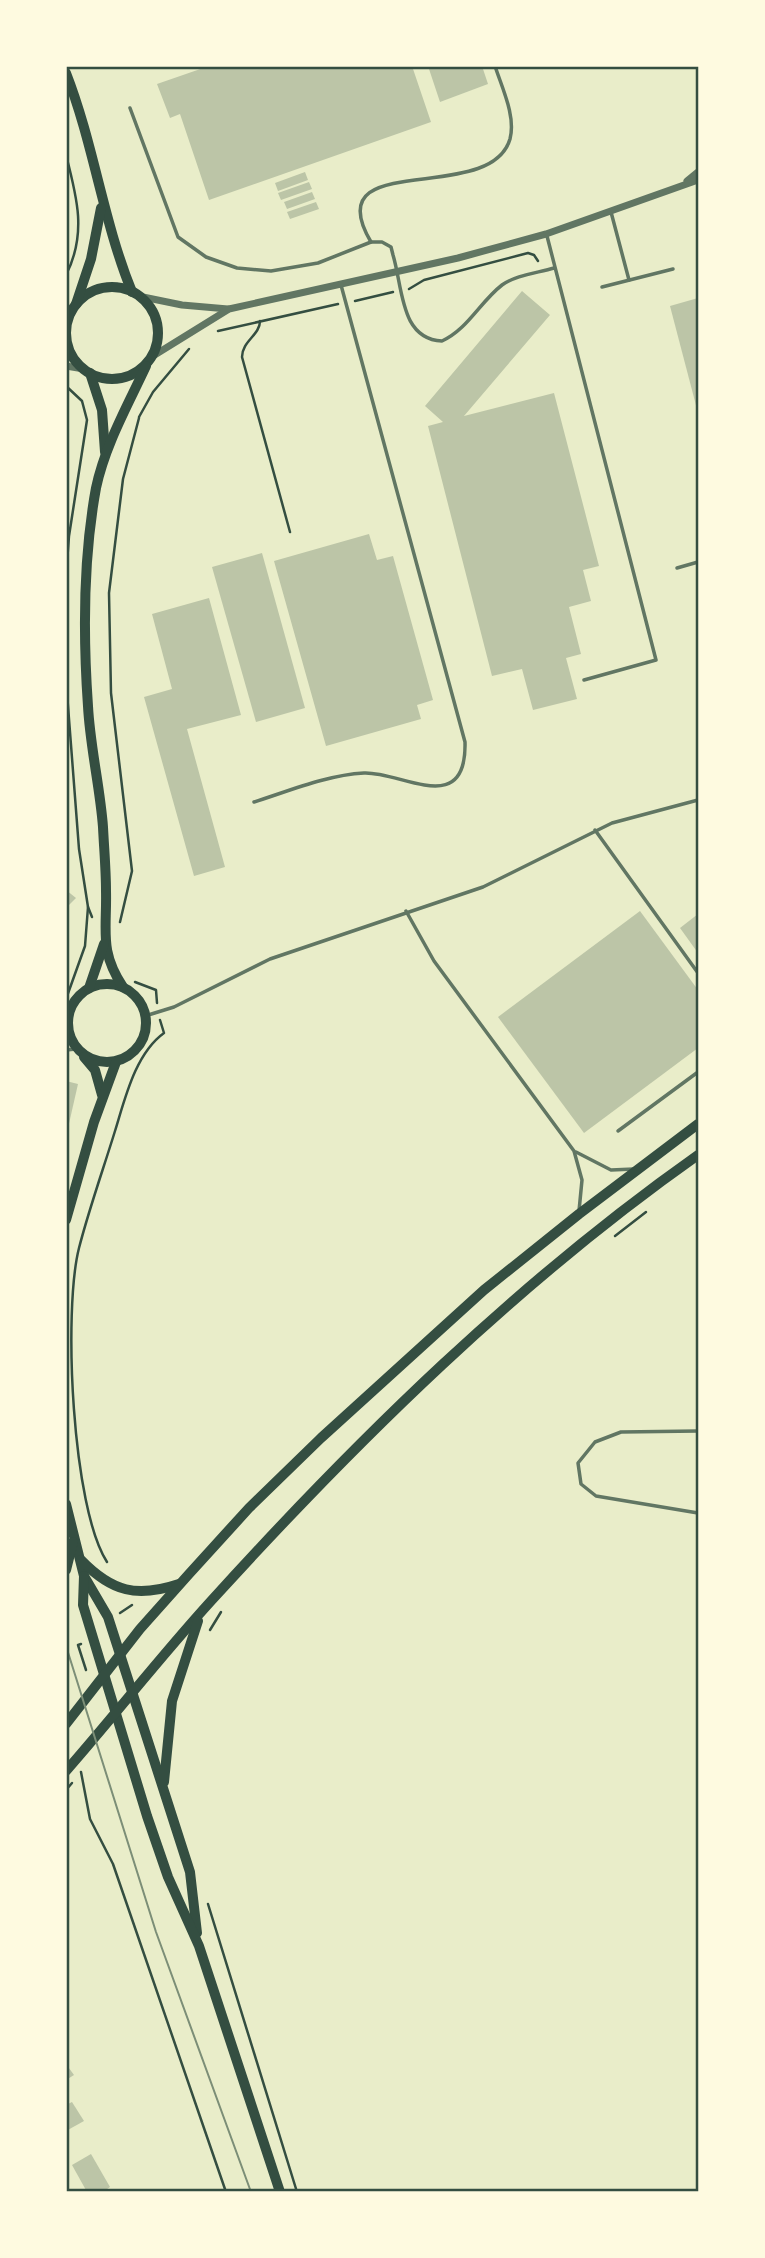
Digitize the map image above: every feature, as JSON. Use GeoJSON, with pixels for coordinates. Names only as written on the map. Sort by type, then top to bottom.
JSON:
{"type":"FeatureCollection","features":[{"type":"Feature","properties":{"kind":"main road"},"geometry":{"type":"LineString","coordinates":[[66,74],[88,137],[102,204],[135,294],[152,311],[158,325],[158,341],[105,455],[96,488],[88,547],[86,621],[88,707],[103,836],[106,892],[104,944],[110,968],[123,987],[141,1004],[145,1016],[143,1039],[136,1049],[116,1062],[105,1063],[75,1052]]}},
{"type":"Feature","properties":{"kind":"main road"},"geometry":{"type":"LineString","coordinates":[[102,204],[91,259],[71,313],[67,342],[73,356],[87,371],[102,410],[105,455]]}},
{"type":"Feature","properties":{"kind":"main road"},"geometry":{"type":"LineString","coordinates":[[71,313],[90,293],[104,288],[135,294]]}},
{"type":"Feature","properties":{"kind":"main road"},"geometry":{"type":"LineString","coordinates":[[87,371],[113,380],[130,376],[149,361]]}},
{"type":"Feature","properties":{"kind":"main road"},"geometry":{"type":"LineString","coordinates":[[89,988],[104,944]]}},
{"type":"Feature","properties":{"kind":"main road"},"geometry":{"type":"LineString","coordinates":[[103,1095],[95,1070],[75,1052],[67,1028],[67,1015],[72,1003],[89,988],[100,984],[123,987]]}},
{"type":"Feature","properties":{"kind":"main road"},"geometry":{"type":"LineString","coordinates":[[66,1220],[103,1095],[116,1062]]}},
{"type":"Feature","properties":{"kind":"main road"},"geometry":{"type":"LineString","coordinates":[[66,1724],[121,1653],[181,1583],[249,1508],[321,1438],[484,1290],[698,1124]]}},
{"type":"Feature","properties":{"kind":"main road"},"geometry":{"type":"LineString","coordinates":[[66,1771],[202,1612],[412,1393],[564,1259],[698,1155]]}},
{"type":"Feature","properties":{"kind":"main road"},"geometry":{"type":"LineString","coordinates":[[66,1504],[84,1576],[83,1605],[103,1677],[168,1877],[199,1946],[280,2192]]}},
{"type":"Feature","properties":{"kind":"main road"},"geometry":{"type":"LineString","coordinates":[[66,1570],[74,1538]]}},
{"type":"Feature","properties":{"kind":"main road"},"geometry":{"type":"LineString","coordinates":[[79,1558],[100,1578],[138,1592],[154,1592],[181,1583]]}},
{"type":"Feature","properties":{"kind":"main road"},"geometry":{"type":"LineString","coordinates":[[84,1576],[104,1606],[121,1653],[190,1872],[199,1946]]}},
{"type":"Feature","properties":{"kind":"main road"},"geometry":{"type":"LineString","coordinates":[[164,1792],[172,1701],[202,1612]]}},
{"type":"Feature","properties":{"kind":"street"},"geometry":{"type":"LineString","coordinates":[[135,294],[182,306],[229,309],[341,285],[546,234],[611,212],[686,181],[698,172]]}},
{"type":"Feature","properties":{"kind":"street"},"geometry":{"type":"LineString","coordinates":[[686,181],[698,180]]}},
{"type":"Feature","properties":{"kind":"street"},"geometry":{"type":"LineString","coordinates":[[149,361],[229,309]]}},
{"type":"Feature","properties":{"kind":"street"},"geometry":{"type":"LineString","coordinates":[[66,366],[87,371]]}},
{"type":"Feature","properties":{"kind":"lane"},"geometry":{"type":"LineString","coordinates":[[371,242],[358,212],[361,200],[374,190],[391,184],[478,171],[500,158],[510,138],[511,114],[495,66]]}},
{"type":"Feature","properties":{"kind":"lane"},"geometry":{"type":"LineString","coordinates":[[130,108],[177,237],[206,257],[237,268],[271,271],[318,263],[371,242],[382,242],[391,247],[409,319],[415,331],[424,338],[442,341],[462,327],[501,286],[516,278],[554,268]]}},
{"type":"Feature","properties":{"kind":"lane"},"geometry":{"type":"LineString","coordinates":[[611,212],[629,280]]}},
{"type":"Feature","properties":{"kind":"lane"},"geometry":{"type":"LineString","coordinates":[[546,234],[586,378],[656,660],[584,680]]}},
{"type":"Feature","properties":{"kind":"lane"},"geometry":{"type":"LineString","coordinates":[[602,287],[673,269]]}},
{"type":"Feature","properties":{"kind":"lane"},"geometry":{"type":"LineString","coordinates":[[254,802],[326,780],[363,773],[384,774],[423,787],[441,785],[455,778],[465,761],[465,742],[341,285]]}},
{"type":"Feature","properties":{"kind":"lane"},"geometry":{"type":"LineString","coordinates":[[677,568],[698,562]]}},
{"type":"Feature","properties":{"kind":"lane"},"geometry":{"type":"LineString","coordinates":[[145,1016],[158,1013],[270,959],[483,887],[595,830],[658,808],[698,800]]}},
{"type":"Feature","properties":{"kind":"lane"},"geometry":{"type":"LineString","coordinates":[[595,830],[698,974]]}},
{"type":"Feature","properties":{"kind":"lane"},"geometry":{"type":"LineString","coordinates":[[406,911],[434,961],[574,1151],[582,1180],[579,1214]]}},
{"type":"Feature","properties":{"kind":"lane"},"geometry":{"type":"LineString","coordinates":[[618,1131],[698,1072]]}},
{"type":"Feature","properties":{"kind":"lane"},"geometry":{"type":"LineString","coordinates":[[574,1151],[611,1170],[639,1168]]}},
{"type":"Feature","properties":{"kind":"lane"},"geometry":{"type":"LineString","coordinates":[[698,1431],[621,1433],[595,1443],[578,1462],[581,1485],[596,1496],[698,1513]]}},
{"type":"Feature","properties":{"kind":"path"},"geometry":{"type":"LineString","coordinates":[[66,155],[80,222],[78,243],[66,275]]}},
{"type":"Feature","properties":{"kind":"path"},"geometry":{"type":"LineString","coordinates":[[210,334],[415,287],[424,280],[528,253],[534,255],[538,261]]}},
{"type":"Feature","properties":{"kind":"path"},"geometry":{"type":"LineString","coordinates":[[260,321],[260,328],[244,345],[242,356],[290,532]]}},
{"type":"Feature","properties":{"kind":"path"},"geometry":{"type":"LineString","coordinates":[[66,386],[82,401],[88,420],[66,576]]}},
{"type":"Feature","properties":{"kind":"path"},"geometry":{"type":"LineString","coordinates":[[120,933],[132,871],[111,693],[109,593],[123,479],[139,418]]}},
{"type":"Feature","properties":{"kind":"path"},"geometry":{"type":"LineString","coordinates":[[66,680],[79,849],[88,907],[85,946],[66,999]]}},
{"type":"Feature","properties":{"kind":"path"},"geometry":{"type":"LineString","coordinates":[[114,1569],[99,1547],[89,1507],[76,1435],[72,1355],[78,1251],[128,1091],[149,1049],[164,1033],[158,1013],[156,990],[134,981]]}},
{"type":"Feature","properties":{"kind":"path"},"geometry":{"type":"LineString","coordinates":[[609,1241],[650,1208]]}},
{"type":"Feature","properties":{"kind":"path"},"geometry":{"type":"LineString","coordinates":[[100,1578],[107,1562]]}},
{"type":"Feature","properties":{"kind":"path"},"geometry":{"type":"LineString","coordinates":[[122,1612],[138,1601]]}},
{"type":"Feature","properties":{"kind":"path"},"geometry":{"type":"LineString","coordinates":[[206,1637],[224,1608]]}},
{"type":"Feature","properties":{"kind":"path"},"geometry":{"type":"LineString","coordinates":[[82,1643],[78,1645],[86,1670]]}},
{"type":"Feature","properties":{"kind":"path"},"geometry":{"type":"LineString","coordinates":[[81,1773],[90,1819],[113,1864],[226,2192]]}},
{"type":"Feature","properties":{"kind":"path"},"geometry":{"type":"LineString","coordinates":[[208,1902],[297,2192]]}},
{"type":"Feature","properties":{"kind":"building"},"geometry":{"type":"Polygon","coordinates":[[[209,66],[412,66],[431,122],[209,200],[180,114],[170,118],[157,84],[209,66]]]}},
{"type":"Feature","properties":{"kind":"building"},"geometry":{"type":"Polygon","coordinates":[[[428,66],[482,66],[488,84],[440,102],[428,66]]]}},
{"type":"Feature","properties":{"kind":"building"},"geometry":{"type":"Polygon","coordinates":[[[305,172],[308,180],[278,191],[275,183],[305,172]]]}},
{"type":"Feature","properties":{"kind":"building"},"geometry":{"type":"Polygon","coordinates":[[[309,182],[312,189],[281,200],[278,193],[309,182]]]}},
{"type":"Feature","properties":{"kind":"building"},"geometry":{"type":"Polygon","coordinates":[[[312,192],[315,199],[287,209],[284,202],[312,192]]]}},
{"type":"Feature","properties":{"kind":"building"},"geometry":{"type":"Polygon","coordinates":[[[316,202],[319,209],[290,219],[287,212],[316,202]]]}},
{"type":"Feature","properties":{"kind":"building"},"geometry":{"type":"Polygon","coordinates":[[[522,291],[550,315],[464,416],[554,393],[599,566],[583,570],[591,601],[569,607],[581,654],[566,658],[577,699],[533,710],[522,669],[492,676],[428,426],[443,422],[425,406],[522,291]]]}},
{"type":"Feature","properties":{"kind":"building"},"geometry":{"type":"Polygon","coordinates":[[[698,298],[698,413],[670,306],[698,298]]]}},
{"type":"Feature","properties":{"kind":"building"},"geometry":{"type":"Polygon","coordinates":[[[369,534],[377,560],[393,556],[433,700],[417,705],[421,719],[326,746],[274,561],[369,534]]]}},
{"type":"Feature","properties":{"kind":"building"},"geometry":{"type":"Polygon","coordinates":[[[262,553],[305,708],[256,722],[212,567],[262,553]]]}},
{"type":"Feature","properties":{"kind":"building"},"geometry":{"type":"Polygon","coordinates":[[[209,598],[241,715],[187,729],[225,867],[194,876],[144,697],[172,689],[152,614],[209,598]]]}},
{"type":"Feature","properties":{"kind":"building"},"geometry":{"type":"Polygon","coordinates":[[[66,890],[76,898],[66,908],[66,890]]]}},
{"type":"Feature","properties":{"kind":"building"},"geometry":{"type":"Polygon","coordinates":[[[640,911],[698,990],[698,1048],[584,1133],[498,1017],[640,911]]]}},
{"type":"Feature","properties":{"kind":"building"},"geometry":{"type":"Polygon","coordinates":[[[698,914],[698,953],[680,928],[698,914]]]}},
{"type":"Feature","properties":{"kind":"building"},"geometry":{"type":"Polygon","coordinates":[[[66,1081],[78,1084],[68,1128],[66,1128],[66,1081]]]}},
{"type":"Feature","properties":{"kind":"building"},"geometry":{"type":"Polygon","coordinates":[[[66,2064],[74,2075],[66,2080],[66,2064]]]}},
{"type":"Feature","properties":{"kind":"building"},"geometry":{"type":"Polygon","coordinates":[[[72,2102],[84,2121],[66,2131],[66,2105],[72,2102]]]}},
{"type":"Feature","properties":{"kind":"building"},"geometry":{"type":"Polygon","coordinates":[[[91,2154],[110,2187],[103,2192],[87,2192],[72,2165],[91,2154]]]}},
{"type":"Feature","properties":{"kind":"tram line"},"geometry":{"type":"LineString","coordinates":[[66,1646],[156,1932],[251,2192]]}}]}
